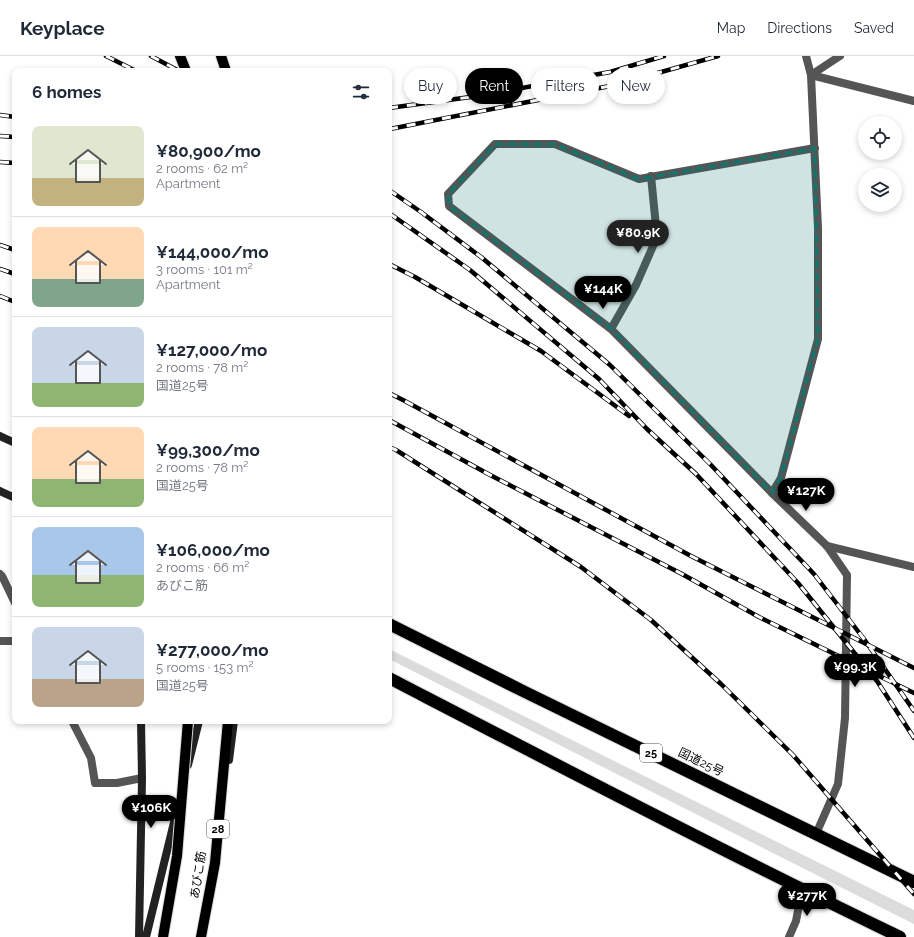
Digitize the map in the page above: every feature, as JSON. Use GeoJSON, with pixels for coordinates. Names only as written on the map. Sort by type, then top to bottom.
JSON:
{"type":"FeatureCollection","features":[{"type":"Feature","properties":{"kind":"highway","name":"国道25号"},"geometry":{"type":"LineString","coordinates":[[392,625],[914,882]]}},
{"type":"Feature","properties":{"kind":"highway"},"geometry":{"type":"LineString","coordinates":[[392,680],[802,889],[900,937]]}},
{"type":"Feature","properties":{"kind":"main road"},"geometry":{"type":"LineString","coordinates":[[180,56],[185,68]]}},
{"type":"Feature","properties":{"kind":"main road"},"geometry":{"type":"LineString","coordinates":[[221,56],[225,68]]}},
{"type":"Feature","properties":{"kind":"main road","name":"あびこ筋"},"geometry":{"type":"LineString","coordinates":[[163,937],[177,856],[188,724]]}},
{"type":"Feature","properties":{"kind":"main road","name":"あびこ筋"},"geometry":{"type":"LineString","coordinates":[[201,937],[215,862],[228,724]]}},
{"type":"Feature","properties":{"kind":"street"},"geometry":{"type":"LineString","coordinates":[[772,493],[781,478],[818,339],[818,228],[811,75],[806,56]]}},
{"type":"Feature","properties":{"kind":"street"},"geometry":{"type":"LineString","coordinates":[[811,75],[840,56]]}},
{"type":"Feature","properties":{"kind":"street"},"geometry":{"type":"LineString","coordinates":[[811,75],[914,101]]}},
{"type":"Feature","properties":{"kind":"street"},"geometry":{"type":"LineString","coordinates":[[814,148],[639,179],[555,144],[495,144],[448,194],[449,206],[611,329],[772,493],[827,546],[848,575],[845,718],[838,784],[816,834]]}},
{"type":"Feature","properties":{"kind":"street"},"geometry":{"type":"LineString","coordinates":[[611,329],[636,285],[657,236],[651,176]]}},
{"type":"Feature","properties":{"kind":"street"},"geometry":{"type":"LineString","coordinates":[[0,436],[12,442]]}},
{"type":"Feature","properties":{"kind":"street"},"geometry":{"type":"LineString","coordinates":[[0,491],[12,497]]}},
{"type":"Feature","properties":{"kind":"street"},"geometry":{"type":"LineString","coordinates":[[827,546],[914,567]]}},
{"type":"Feature","properties":{"kind":"street"},"geometry":{"type":"LineString","coordinates":[[0,574],[12,597]]}},
{"type":"Feature","properties":{"kind":"street"},"geometry":{"type":"LineString","coordinates":[[0,641],[12,641]]}},
{"type":"Feature","properties":{"kind":"street"},"geometry":{"type":"LineString","coordinates":[[74,724],[91,758],[95,783],[117,783],[142,778]]}},
{"type":"Feature","properties":{"kind":"street"},"geometry":{"type":"LineString","coordinates":[[138,937],[142,778],[141,724]]}},
{"type":"Feature","properties":{"kind":"street"},"geometry":{"type":"LineString","coordinates":[[146,937],[198,724]]}},
{"type":"Feature","properties":{"kind":"street"},"geometry":{"type":"LineString","coordinates":[[206,937],[234,724]]}},
{"type":"Feature","properties":{"kind":"street"},"geometry":{"type":"LineString","coordinates":[[789,937],[796,922],[802,889]]}},
{"type":"Feature","properties":{"kind":"highlighted area"},"geometry":{"type":"Polygon","coordinates":[[[495,144],[555,144],[639,179],[815,148],[818,339],[781,478],[772,493],[611,329],[449,206],[448,194],[495,144]]]}},
{"type":"Feature","properties":{"kind":"shaded area"},"geometry":{"type":"Polygon","coordinates":[[[392,650],[914,910],[914,924],[392,661],[392,650]]]}},
{"type":"Feature","properties":{"kind":"railway"},"geometry":{"type":"LineString","coordinates":[[106,56],[130,68]]}},
{"type":"Feature","properties":{"kind":"railway"},"geometry":{"type":"LineString","coordinates":[[151,56],[173,68]]}},
{"type":"Feature","properties":{"kind":"railway"},"geometry":{"type":"LineString","coordinates":[[392,108],[478,96],[610,72],[664,56]]}},
{"type":"Feature","properties":{"kind":"railway"},"geometry":{"type":"LineString","coordinates":[[392,128],[615,85],[718,56]]}},
{"type":"Feature","properties":{"kind":"railway"},"geometry":{"type":"LineString","coordinates":[[0,115],[12,117]]}},
{"type":"Feature","properties":{"kind":"railway"},"geometry":{"type":"LineString","coordinates":[[0,136],[12,137]]}},
{"type":"Feature","properties":{"kind":"railway"},"geometry":{"type":"LineString","coordinates":[[0,162],[12,163]]}},
{"type":"Feature","properties":{"kind":"railway"},"geometry":{"type":"LineString","coordinates":[[392,192],[481,257],[610,365],[711,465],[814,574],[864,639],[914,711]]}},
{"type":"Feature","properties":{"kind":"railway"},"geometry":{"type":"LineString","coordinates":[[392,215],[470,270],[599,379],[647,429],[696,474],[798,583],[877,681],[914,738]]}},
{"type":"Feature","properties":{"kind":"railway"},"geometry":{"type":"LineString","coordinates":[[0,245],[12,249]]}},
{"type":"Feature","properties":{"kind":"railway"},"geometry":{"type":"LineString","coordinates":[[392,266],[415,277],[541,351],[629,416]]}},
{"type":"Feature","properties":{"kind":"railway"},"geometry":{"type":"LineString","coordinates":[[0,269],[12,273]]}},
{"type":"Feature","properties":{"kind":"railway"},"geometry":{"type":"LineString","coordinates":[[0,296],[12,301]]}},
{"type":"Feature","properties":{"kind":"railway"},"geometry":{"type":"LineString","coordinates":[[392,394],[691,556],[914,668]]}},
{"type":"Feature","properties":{"kind":"railway"},"geometry":{"type":"LineString","coordinates":[[392,422],[492,476],[682,574],[759,617],[914,693]]}},
{"type":"Feature","properties":{"kind":"railway"},"geometry":{"type":"LineString","coordinates":[[392,448],[581,567],[651,620],[721,684],[793,755],[914,894]]}}]}
